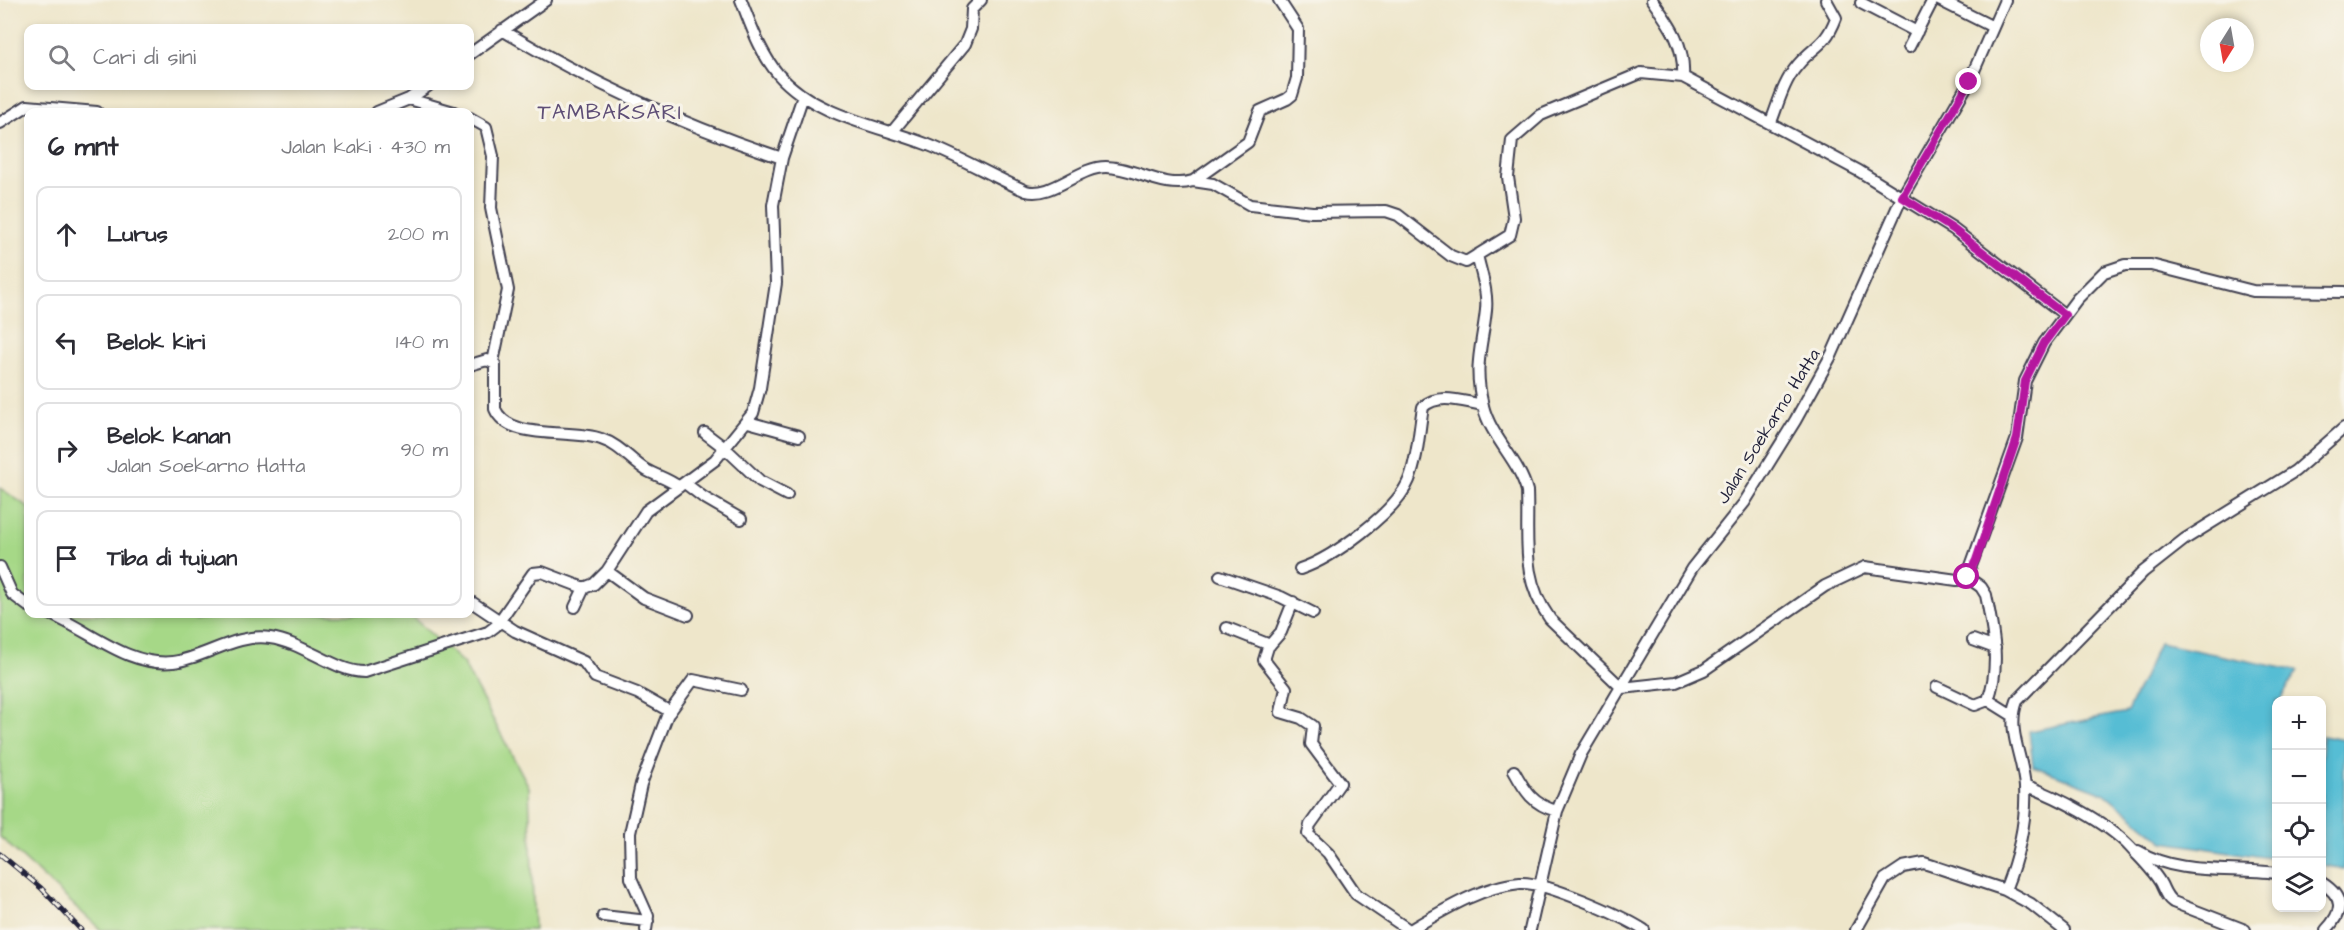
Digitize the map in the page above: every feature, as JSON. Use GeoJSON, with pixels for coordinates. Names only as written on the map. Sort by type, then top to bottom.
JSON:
{"type":"FeatureCollection","features":[{"type":"Feature","properties":{"kind":"street"},"geometry":{"type":"LineString","coordinates":[[474,51],[546,0]]}},
{"type":"Feature","properties":{"kind":"street"},"geometry":{"type":"LineString","coordinates":[[741,0],[767,58],[777,72],[803,96],[830,110],[927,144],[1030,192],[1058,185],[1095,168],[1106,167],[1168,183],[1192,181],[1214,184],[1250,205],[1312,212],[1386,211],[1398,215],[1457,260],[1466,262],[1510,234],[1514,218],[1508,177],[1512,140],[1540,115],[1641,73],[1683,77],[1770,122],[1902,197],[1953,229],[2065,315]]}},
{"type":"Feature","properties":{"kind":"street"},"geometry":{"type":"LineString","coordinates":[[892,132],[965,44],[971,29],[972,9],[981,0]]}},
{"type":"Feature","properties":{"kind":"street"},"geometry":{"type":"LineString","coordinates":[[1192,181],[1248,142],[1260,111],[1276,106],[1292,95],[1297,78],[1299,35],[1279,0]]}},
{"type":"Feature","properties":{"kind":"street"},"geometry":{"type":"LineString","coordinates":[[1652,0],[1680,43],[1684,61],[1683,77]]}},
{"type":"Feature","properties":{"kind":"street"},"geometry":{"type":"LineString","coordinates":[[1770,122],[1789,76],[1799,63],[1830,36],[1836,18],[1826,0]]}},
{"type":"Feature","properties":{"kind":"street"},"geometry":{"type":"LineString","coordinates":[[1909,47],[1933,0]]}},
{"type":"Feature","properties":{"kind":"street"},"geometry":{"type":"LineString","coordinates":[[1939,0],[1993,27]]}},
{"type":"Feature","properties":{"kind":"street","name":"Jalan Soekarno Hatta"},"geometry":{"type":"LineString","coordinates":[[1530,930],[1557,811],[1581,754],[1692,568],[1744,503],[1795,421],[1832,354],[1902,197],[1969,82],[2005,0]]}},
{"type":"Feature","properties":{"kind":"street"},"geometry":{"type":"LineString","coordinates":[[1861,3],[1917,32]]}},
{"type":"Feature","properties":{"kind":"street"},"geometry":{"type":"LineString","coordinates":[[502,30],[548,57],[628,97],[733,142],[782,159]]}},
{"type":"Feature","properties":{"kind":"street"},"geometry":{"type":"LineString","coordinates":[[387,108],[409,99],[422,90]]}},
{"type":"Feature","properties":{"kind":"street"},"geometry":{"type":"LineString","coordinates":[[58,618],[122,652],[145,659],[173,662],[231,643],[263,637],[303,647],[358,672],[400,662],[493,629],[533,573],[542,572],[584,588],[594,584],[608,571],[646,511],[682,486],[726,448],[748,422],[760,388],[776,283],[773,205],[782,159],[803,96]]}},
{"type":"Feature","properties":{"kind":"street"},"geometry":{"type":"LineString","coordinates":[[409,99],[440,108]]}},
{"type":"Feature","properties":{"kind":"street"},"geometry":{"type":"LineString","coordinates":[[0,123],[27,106],[50,108]]}},
{"type":"Feature","properties":{"kind":"street"},"geometry":{"type":"LineString","coordinates":[[474,120],[486,127],[492,145],[490,208],[498,253],[508,287],[494,362],[496,367],[495,409],[501,418],[541,434],[565,432],[603,439],[625,451],[645,469],[682,486],[741,519]]}},
{"type":"Feature","properties":{"kind":"street"},"geometry":{"type":"LineString","coordinates":[[1478,255],[1486,309],[1478,354],[1483,405],[1501,447],[1523,477],[1527,491],[1530,581],[1541,606],[1562,631],[1622,688],[1676,682],[1704,670],[1825,586],[1865,567],[1957,580],[1967,577],[1976,560],[2017,438],[2025,381],[2044,343],[2065,315],[2104,272],[2125,265],[2151,265],[2253,291],[2344,292]]}},
{"type":"Feature","properties":{"kind":"street"},"geometry":{"type":"LineString","coordinates":[[474,363],[487,360],[494,362]]}},
{"type":"Feature","properties":{"kind":"street"},"geometry":{"type":"LineString","coordinates":[[1300,568],[1315,565],[1344,547],[1401,493],[1411,474],[1423,407],[1428,402],[1437,399],[1483,405]]}},
{"type":"Feature","properties":{"kind":"street"},"geometry":{"type":"LineString","coordinates":[[748,422],[799,436]]}},
{"type":"Feature","properties":{"kind":"street"},"geometry":{"type":"LineString","coordinates":[[2005,890],[2016,863],[2024,826],[2025,785],[2012,730],[2012,715],[2017,701],[2049,670],[2068,647],[2119,600],[2144,572],[2185,539],[2295,471],[2344,428]]}},
{"type":"Feature","properties":{"kind":"street"},"geometry":{"type":"LineString","coordinates":[[705,433],[726,448],[760,481],[787,495]]}},
{"type":"Feature","properties":{"kind":"street"},"geometry":{"type":"LineString","coordinates":[[608,571],[644,598],[688,615]]}},
{"type":"Feature","properties":{"kind":"street"},"geometry":{"type":"LineString","coordinates":[[0,572],[12,594],[24,603]]}},
{"type":"Feature","properties":{"kind":"street"},"geometry":{"type":"LineString","coordinates":[[1220,576],[1293,602],[1313,613]]}},
{"type":"Feature","properties":{"kind":"street"},"geometry":{"type":"LineString","coordinates":[[1967,577],[1981,587],[1986,595],[1996,659],[1988,700]]}},
{"type":"Feature","properties":{"kind":"street"},"geometry":{"type":"LineString","coordinates":[[575,607],[584,588]]}},
{"type":"Feature","properties":{"kind":"street"},"geometry":{"type":"LineString","coordinates":[[1293,602],[1281,632],[1263,657],[1286,688],[1281,712],[1300,718],[1313,726],[1311,744],[1340,783],[1310,825],[1308,834],[1328,853],[1356,894],[1410,930],[1494,888],[1521,883],[1539,885],[1606,909],[1644,930]]}},
{"type":"Feature","properties":{"kind":"street"},"geometry":{"type":"LineString","coordinates":[[474,604],[531,639],[584,662],[595,677],[637,693],[665,707],[669,713]]}},
{"type":"Feature","properties":{"kind":"street"},"geometry":{"type":"LineString","coordinates":[[1227,628],[1270,645]]}},
{"type":"Feature","properties":{"kind":"street"},"geometry":{"type":"LineString","coordinates":[[1973,640],[1995,648]]}},
{"type":"Feature","properties":{"kind":"street"},"geometry":{"type":"LineString","coordinates":[[647,925],[631,878],[630,833],[641,784],[669,713],[693,680],[741,690]]}},
{"type":"Feature","properties":{"kind":"street"},"geometry":{"type":"LineString","coordinates":[[1937,687],[1975,705],[1988,700]]}},
{"type":"Feature","properties":{"kind":"street"},"geometry":{"type":"LineString","coordinates":[[1988,700],[2012,715]]}},
{"type":"Feature","properties":{"kind":"street"},"geometry":{"type":"LineString","coordinates":[[1514,771],[1527,795],[1536,803],[1557,811]]}},
{"type":"Feature","properties":{"kind":"street"},"geometry":{"type":"LineString","coordinates":[[2025,785],[2052,794],[2114,833],[2130,847],[2160,883],[2166,897],[2245,930]]}},
{"type":"Feature","properties":{"kind":"street"},"geometry":{"type":"LineString","coordinates":[[2130,847],[2148,858],[2182,867],[2272,873]]}},
{"type":"Feature","properties":{"kind":"street"},"geometry":{"type":"LineString","coordinates":[[1856,930],[1886,879],[1903,867],[1924,863],[2005,890],[2031,904],[2064,930]]}},
{"type":"Feature","properties":{"kind":"street"},"geometry":{"type":"LineString","coordinates":[[2326,886],[2339,895],[2344,908],[2341,918],[2326,930]]}},
{"type":"Feature","properties":{"kind":"street"},"geometry":{"type":"LineString","coordinates":[[603,916],[647,925]]}},
{"type":"Feature","properties":{"kind":"green space"},"geometry":{"type":"Polygon","coordinates":[[[0,488],[24,504],[24,618],[193,618],[196,620],[206,618],[413,618],[463,663],[529,787],[534,930],[101,930],[0,837],[0,488]]]}},
{"type":"Feature","properties":{"kind":"water"},"geometry":{"type":"Polygon","coordinates":[[[2159,643],[2298,671],[2282,696],[2272,696],[2272,858],[2164,842],[2104,793],[2033,766],[2029,731],[2127,712],[2159,643]]]}},
{"type":"Feature","properties":{"kind":"water"},"geometry":{"type":"Polygon","coordinates":[[[2326,737],[2344,740],[2344,869],[2326,866],[2326,737]]]}},
{"type":"Feature","properties":{"kind":"railway"},"geometry":{"type":"LineString","coordinates":[[0,854],[41,888],[81,930]]}},
{"type":"Feature","properties":{"kind":"district","name":"TAMBAKSARI"},"geometry":{"type":"Point","coordinates":[610,112]}},
{"type":"Feature","properties":{"kind":"route"},"geometry":{"type":"LineString","coordinates":[[1967,577],[1976,560],[2017,438],[2025,381],[2044,343],[2065,315],[1953,229],[1902,197],[1969,82]]}}]}
